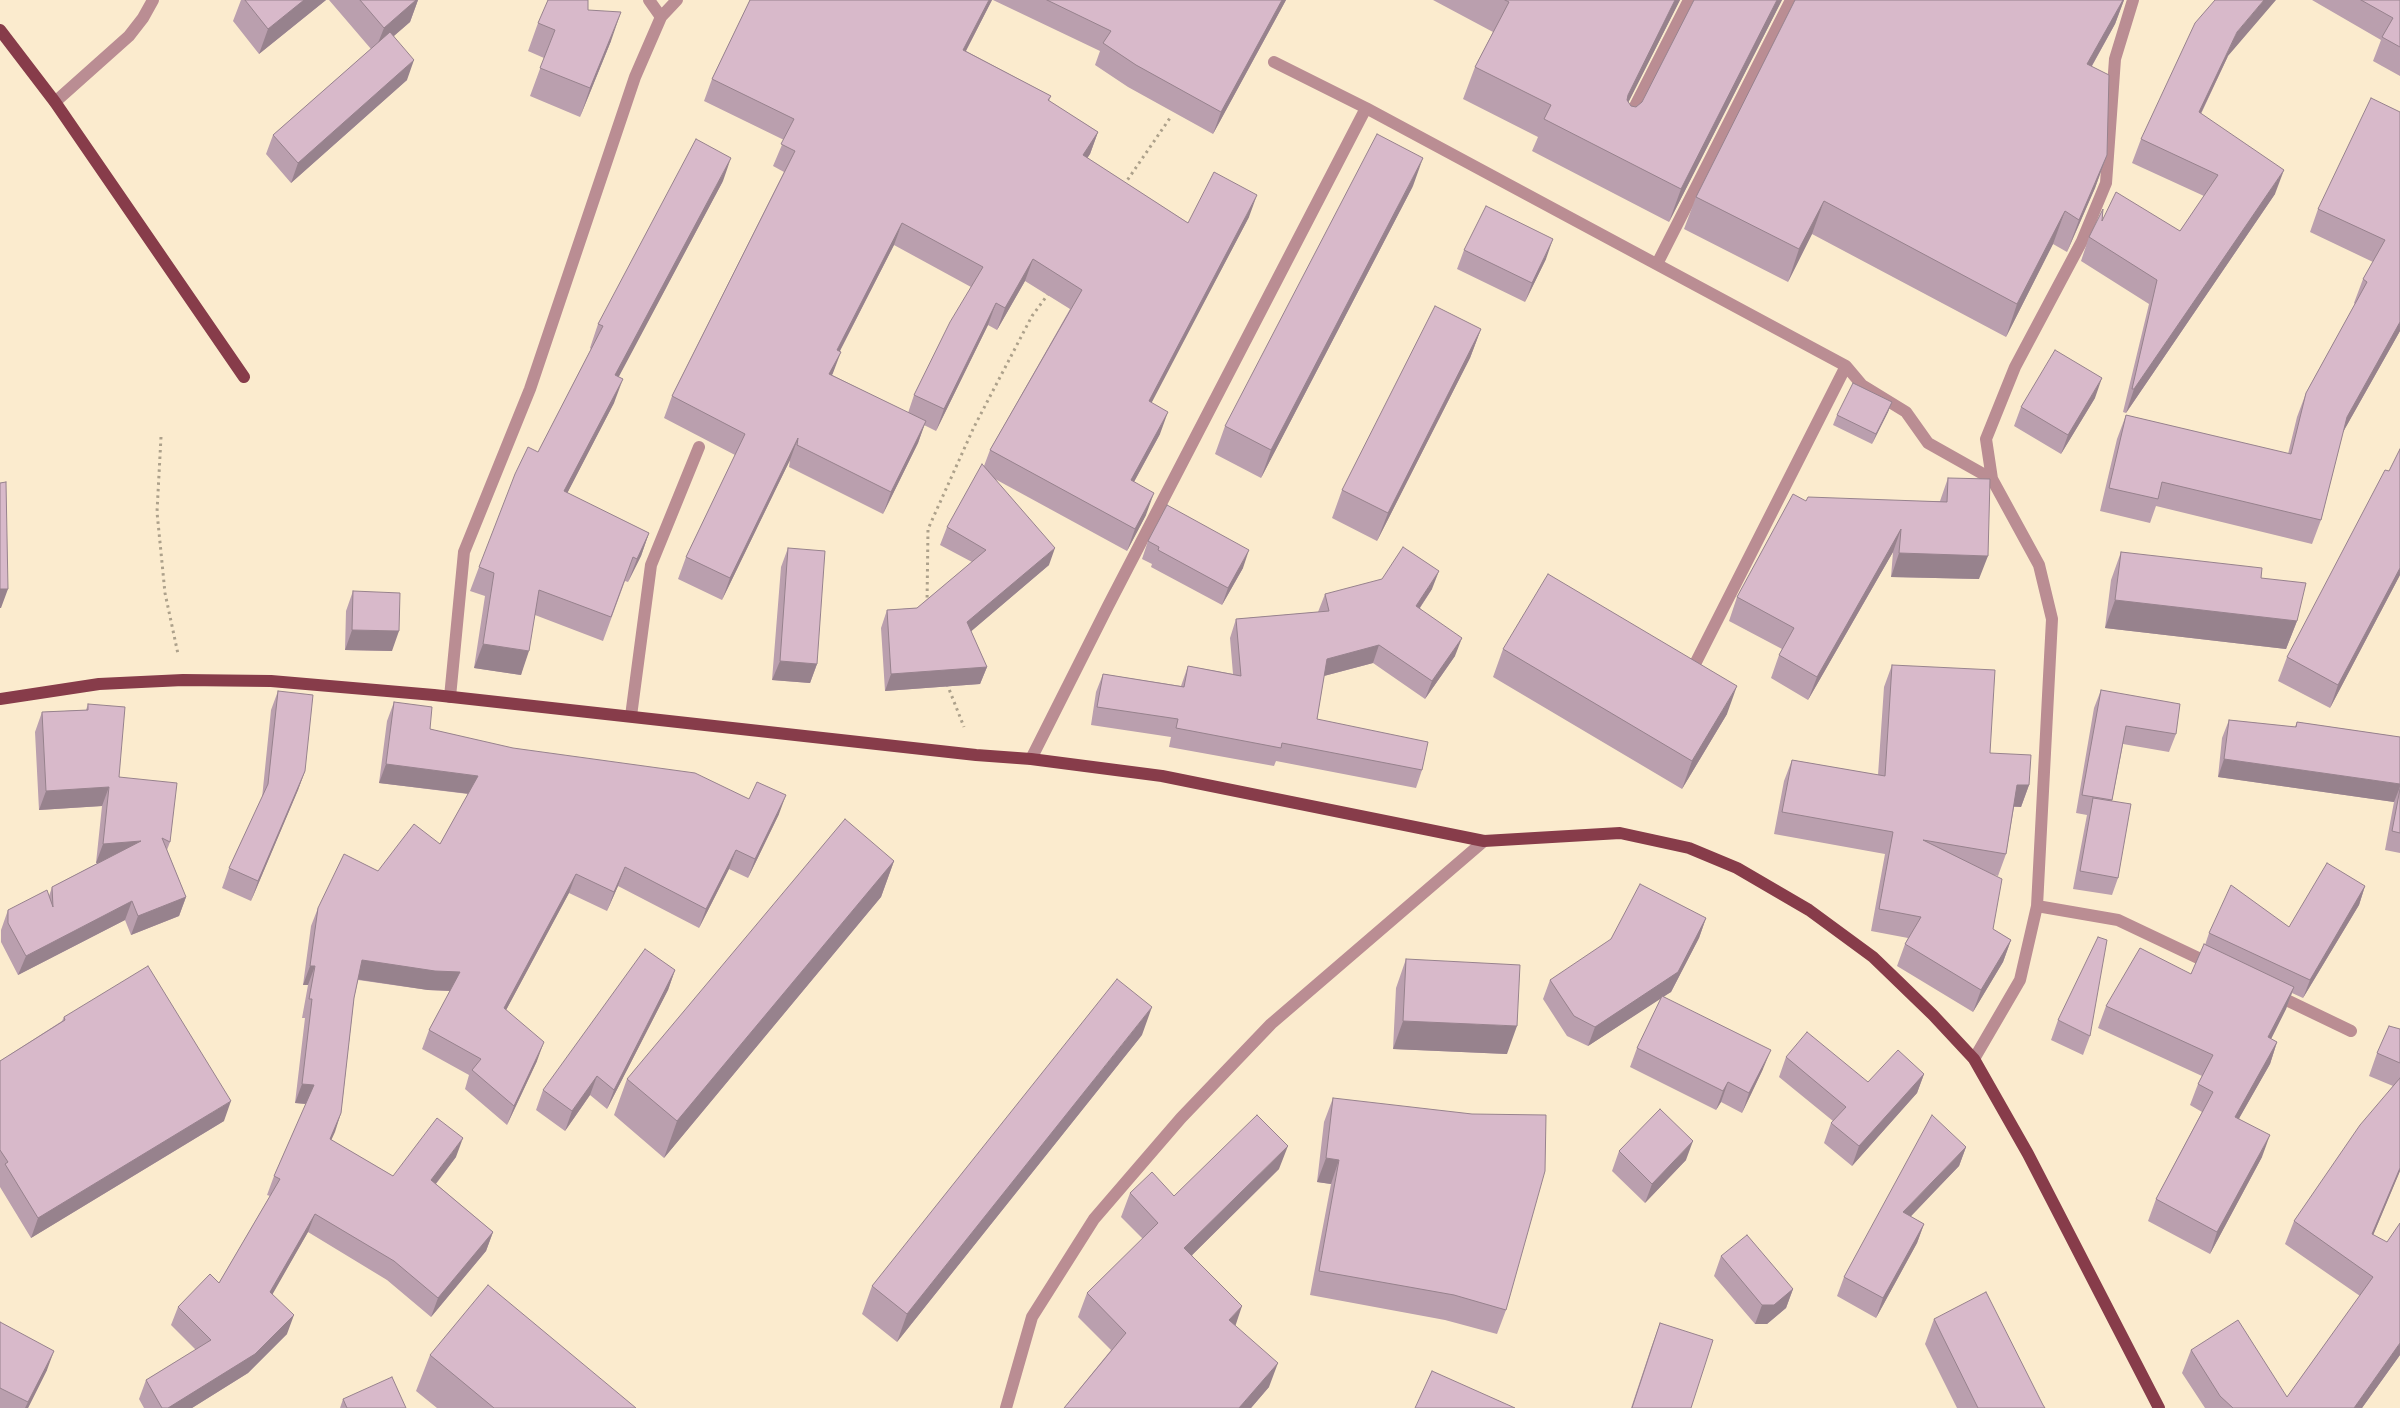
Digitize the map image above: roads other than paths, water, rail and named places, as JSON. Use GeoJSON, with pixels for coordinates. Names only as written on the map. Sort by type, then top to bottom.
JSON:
{"type":"FeatureCollection","features":[{"type":"Feature","properties":{"kind":"main road"},"geometry":{"type":"LineString","coordinates":[[0,30],[55,102],[244,377]]}},
{"type":"Feature","properties":{"kind":"main road"},"geometry":{"type":"LineString","coordinates":[[0,699],[99,684],[183,680],[271,681],[631,716],[976,756],[1031,759],[1162,776],[1484,841],[1620,833],[1689,848],[1737,868],[1809,910],[1873,957],[1933,1014],[1974,1059],[2028,1154],[2159,1408]]}},
{"type":"Feature","properties":{"kind":"street"},"geometry":{"type":"LineString","coordinates":[[55,102],[129,36],[143,18],[152,0]]}},
{"type":"Feature","properties":{"kind":"street"},"geometry":{"type":"LineString","coordinates":[[649,0],[661,17]]}},
{"type":"Feature","properties":{"kind":"street"},"geometry":{"type":"LineString","coordinates":[[450,697],[464,552],[530,389],[635,77],[661,17],[677,0]]}},
{"type":"Feature","properties":{"kind":"street"},"geometry":{"type":"LineString","coordinates":[[1623,131],[1689,0]]}},
{"type":"Feature","properties":{"kind":"street"},"geometry":{"type":"LineString","coordinates":[[1657,264],[1790,0]]}},
{"type":"Feature","properties":{"kind":"street"},"geometry":{"type":"LineString","coordinates":[[1974,1059],[2020,980],[2037,906],[2052,619],[2039,565],[1992,480],[1986,439],[2014,367],[2082,242],[2106,183],[2115,59],[2133,0]]}},
{"type":"Feature","properties":{"kind":"street"},"geometry":{"type":"LineString","coordinates":[[1274,62],[1366,108],[1846,366],[1862,385],[1906,412],[1928,443],[1992,480]]}},
{"type":"Feature","properties":{"kind":"street"},"geometry":{"type":"LineString","coordinates":[[1031,759],[1108,606],[1366,108]]}},
{"type":"Feature","properties":{"kind":"street"},"geometry":{"type":"LineString","coordinates":[[1696,662],[1846,366]]}},
{"type":"Feature","properties":{"kind":"street"},"geometry":{"type":"LineString","coordinates":[[631,716],[651,565],[699,447]]}},
{"type":"Feature","properties":{"kind":"street"},"geometry":{"type":"LineString","coordinates":[[1006,1408],[1032,1317],[1094,1219],[1181,1118],[1270,1024],[1484,841]]}},
{"type":"Feature","properties":{"kind":"street"},"geometry":{"type":"LineString","coordinates":[[2037,906],[2118,920],[2226,971]]}},
{"type":"Feature","properties":{"kind":"street"},"geometry":{"type":"LineString","coordinates":[[2262,988],[2351,1031]]}}]}
